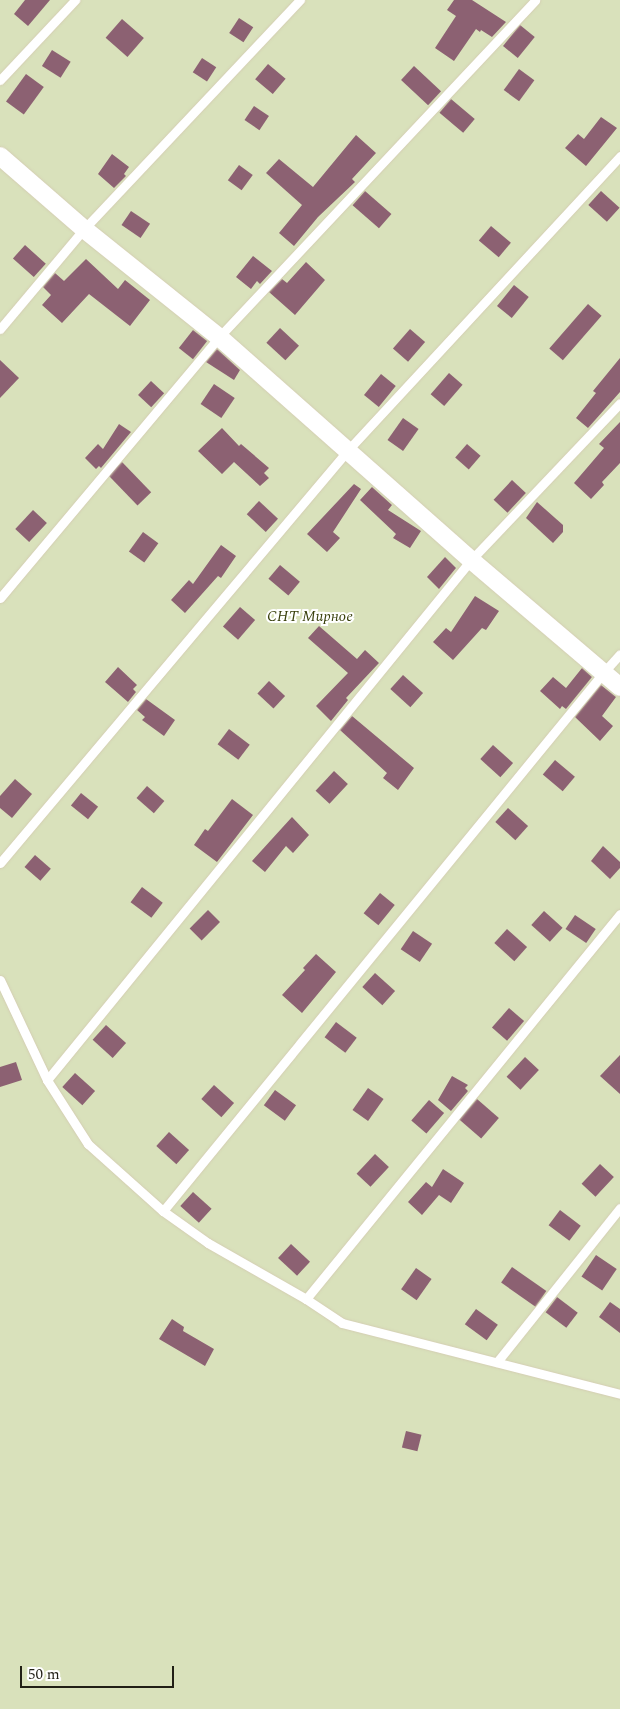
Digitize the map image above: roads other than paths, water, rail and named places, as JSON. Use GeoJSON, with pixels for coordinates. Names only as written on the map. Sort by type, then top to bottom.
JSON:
{"type":"FeatureCollection","features":[{"type":"Feature","properties":{"kind":"street"},"geometry":{"type":"LineString","coordinates":[[0,156],[84,229],[219,337],[471,560],[620,687]]}},
{"type":"Feature","properties":{"kind":"lane"},"geometry":{"type":"LineString","coordinates":[[0,80],[75,0]]}},
{"type":"Feature","properties":{"kind":"lane"},"geometry":{"type":"LineString","coordinates":[[0,329],[84,229],[300,0]]}},
{"type":"Feature","properties":{"kind":"lane"},"geometry":{"type":"LineString","coordinates":[[0,598],[219,337],[535,0]]}},
{"type":"Feature","properties":{"kind":"lane"},"geometry":{"type":"LineString","coordinates":[[0,863],[348,450],[620,156]]}},
{"type":"Feature","properties":{"kind":"lane"},"geometry":{"type":"LineString","coordinates":[[46,1080],[471,560],[620,403]]}},
{"type":"Feature","properties":{"kind":"lane"},"geometry":{"type":"LineString","coordinates":[[163,1211],[620,654]]}},
{"type":"Feature","properties":{"kind":"lane"},"geometry":{"type":"LineString","coordinates":[[306,1299],[620,914]]}},
{"type":"Feature","properties":{"kind":"lane"},"geometry":{"type":"LineString","coordinates":[[0,980],[46,1080],[88,1144],[163,1211],[208,1243],[306,1299],[342,1322],[620,1394]]}},
{"type":"Feature","properties":{"kind":"lane"},"geometry":{"type":"LineString","coordinates":[[497,1362],[620,1208]]}},
{"type":"Feature","properties":{"kind":"park label","name":"СНТ Мирное"},"geometry":{"type":"Point","coordinates":[310,617]}}]}
